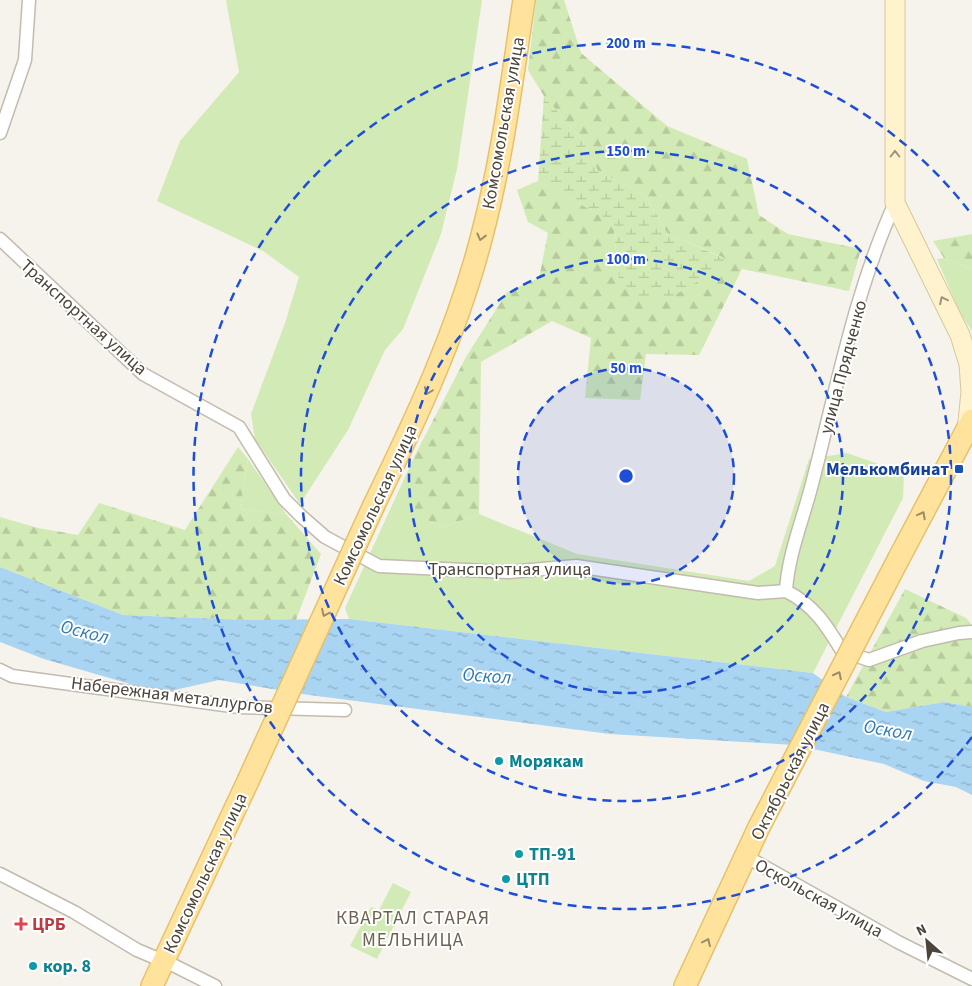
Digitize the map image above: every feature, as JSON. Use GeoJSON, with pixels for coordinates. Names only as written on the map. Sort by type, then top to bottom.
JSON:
{"type":"FeatureCollection","features":[{"type":"Feature","properties":{"kind":"main road","name":"Комсомольская улица"},"geometry":{"type":"LineString","coordinates":[[152,986],[374,505],[423,404],[458,314],[481,239],[499,160],[524,0]]}},
{"type":"Feature","properties":{"kind":"main road","name":"улица Прядченко"},"geometry":{"type":"LineString","coordinates":[[899,558],[969,426]]}},
{"type":"Feature","properties":{"kind":"main road","name":"Октябрьская улица"},"geometry":{"type":"LineString","coordinates":[[685,986],[747,857],[759,827],[899,558]]}},
{"type":"Feature","properties":{"kind":"street"},"geometry":{"type":"LineString","coordinates":[[0,133],[25,60],[29,0]]}},
{"type":"Feature","properties":{"kind":"street","name":"улица Прядченко"},"geometry":{"type":"LineString","coordinates":[[786,591],[787,572],[813,480],[836,384],[878,240],[895,203],[895,0]]}},
{"type":"Feature","properties":{"kind":"street","name":"улица Прядченко"},"geometry":{"type":"LineString","coordinates":[[895,203],[966,340],[971,392],[969,426]]}},
{"type":"Feature","properties":{"kind":"street","name":"Транспортная улица"},"geometry":{"type":"LineString","coordinates":[[0,240],[143,374],[240,427],[284,499],[325,537],[379,566],[509,572],[576,566],[758,594],[786,591]]}},
{"type":"Feature","properties":{"kind":"street"},"geometry":{"type":"LineString","coordinates":[[786,591],[803,600],[823,620],[842,651],[869,660],[922,642],[959,633],[972,632]]}},
{"type":"Feature","properties":{"kind":"street","name":"Набережная металлургов"},"geometry":{"type":"LineString","coordinates":[[0,670],[12,676],[239,707],[345,710]]}},
{"type":"Feature","properties":{"kind":"street","name":"Оскольская улица"},"geometry":{"type":"LineString","coordinates":[[747,857],[898,942],[972,979]]}},
{"type":"Feature","properties":{"kind":"street"},"geometry":{"type":"LineString","coordinates":[[0,874],[74,912],[137,950],[165,961],[215,986]]}},
{"type":"Feature","properties":{"kind":"green space"},"geometry":{"type":"Polygon","coordinates":[[[226,0],[482,0],[457,169],[441,234],[403,329],[385,350],[348,430],[300,504],[255,439],[251,414],[285,323],[299,277],[263,251],[157,201],[180,141],[239,72],[226,0]]]}},
{"type":"Feature","properties":{"kind":"green space"},"geometry":{"type":"Polygon","coordinates":[[[536,0],[564,0],[581,53],[667,126],[747,159],[759,215],[788,234],[861,249],[849,291],[742,269],[699,355],[646,354],[640,400],[585,398],[591,338],[552,321],[481,362],[479,514],[440,528],[415,512],[415,455],[466,357],[507,292],[539,278],[548,233],[528,222],[517,190],[538,181],[613,222],[619,279],[724,258],[667,233],[646,196],[598,171],[584,142],[544,96],[528,70],[536,0]]]}},
{"type":"Feature","properties":{"kind":"green space"},"geometry":{"type":"Polygon","coordinates":[[[544,96],[584,142],[598,171],[646,196],[667,233],[725,259],[712,273],[670,298],[636,299],[619,279],[613,222],[538,181],[544,96]]]}},
{"type":"Feature","properties":{"kind":"green space"},"geometry":{"type":"Polygon","coordinates":[[[972,234],[972,269],[944,258],[933,241],[972,234]]]}},
{"type":"Feature","properties":{"kind":"green space"},"geometry":{"type":"Polygon","coordinates":[[[944,258],[972,269],[972,331],[960,313],[937,259],[944,258]]]}},
{"type":"Feature","properties":{"kind":"green space"},"geometry":{"type":"Polygon","coordinates":[[[238,447],[248,459],[240,509],[286,514],[321,554],[296,620],[123,615],[0,567],[0,517],[38,528],[78,535],[99,503],[185,530],[238,447]]]}},
{"type":"Feature","properties":{"kind":"green space"},"geometry":{"type":"Polygon","coordinates":[[[847,453],[904,473],[903,498],[813,673],[349,619],[345,608],[415,455],[415,512],[440,528],[479,514],[577,554],[749,581],[775,566],[809,459],[847,453]]]}},
{"type":"Feature","properties":{"kind":"green space"},"geometry":{"type":"Polygon","coordinates":[[[248,459],[286,514],[240,509],[248,459]]]}},
{"type":"Feature","properties":{"kind":"green space"},"geometry":{"type":"Polygon","coordinates":[[[905,589],[966,618],[972,625],[972,707],[944,702],[886,712],[846,697],[905,589]]]}},
{"type":"Feature","properties":{"kind":"green space"},"geometry":{"type":"Polygon","coordinates":[[[393,883],[411,892],[377,959],[350,946],[371,907],[379,910],[393,883]]]}},
{"type":"Feature","properties":{"kind":"water","name":"Оскол"},"geometry":{"type":"Polygon","coordinates":[[[0,567],[123,615],[246,620],[349,619],[813,673],[846,697],[886,712],[944,702],[972,707],[972,795],[956,787],[924,781],[884,764],[794,745],[610,734],[302,694],[219,680],[170,691],[137,686],[44,659],[0,642],[0,567]]]}},
{"type":"Feature","properties":{"kind":"place","name":"Мелькомбинат"},"geometry":{"type":"Point","coordinates":[959,469]}},
{"type":"Feature","properties":{"kind":"place","name":"Морякам"},"geometry":{"type":"Point","coordinates":[499,761]}},
{"type":"Feature","properties":{"kind":"place","name":"ТП-91"},"geometry":{"type":"Point","coordinates":[519,854]}},
{"type":"Feature","properties":{"kind":"place","name":"ЦТП"},"geometry":{"type":"Point","coordinates":[506,879]}},
{"type":"Feature","properties":{"kind":"place","name":"ЦРБ"},"geometry":{"type":"Point","coordinates":[21,924]}},
{"type":"Feature","properties":{"kind":"place","name":"кор. 8"},"geometry":{"type":"Point","coordinates":[33,966]}},
{"type":"Feature","properties":{"kind":"district","name":"КВАРТАЛ СТАРАЯ МЕЛЬНИЦА"},"geometry":{"type":"Point","coordinates":[413,928]}}]}
